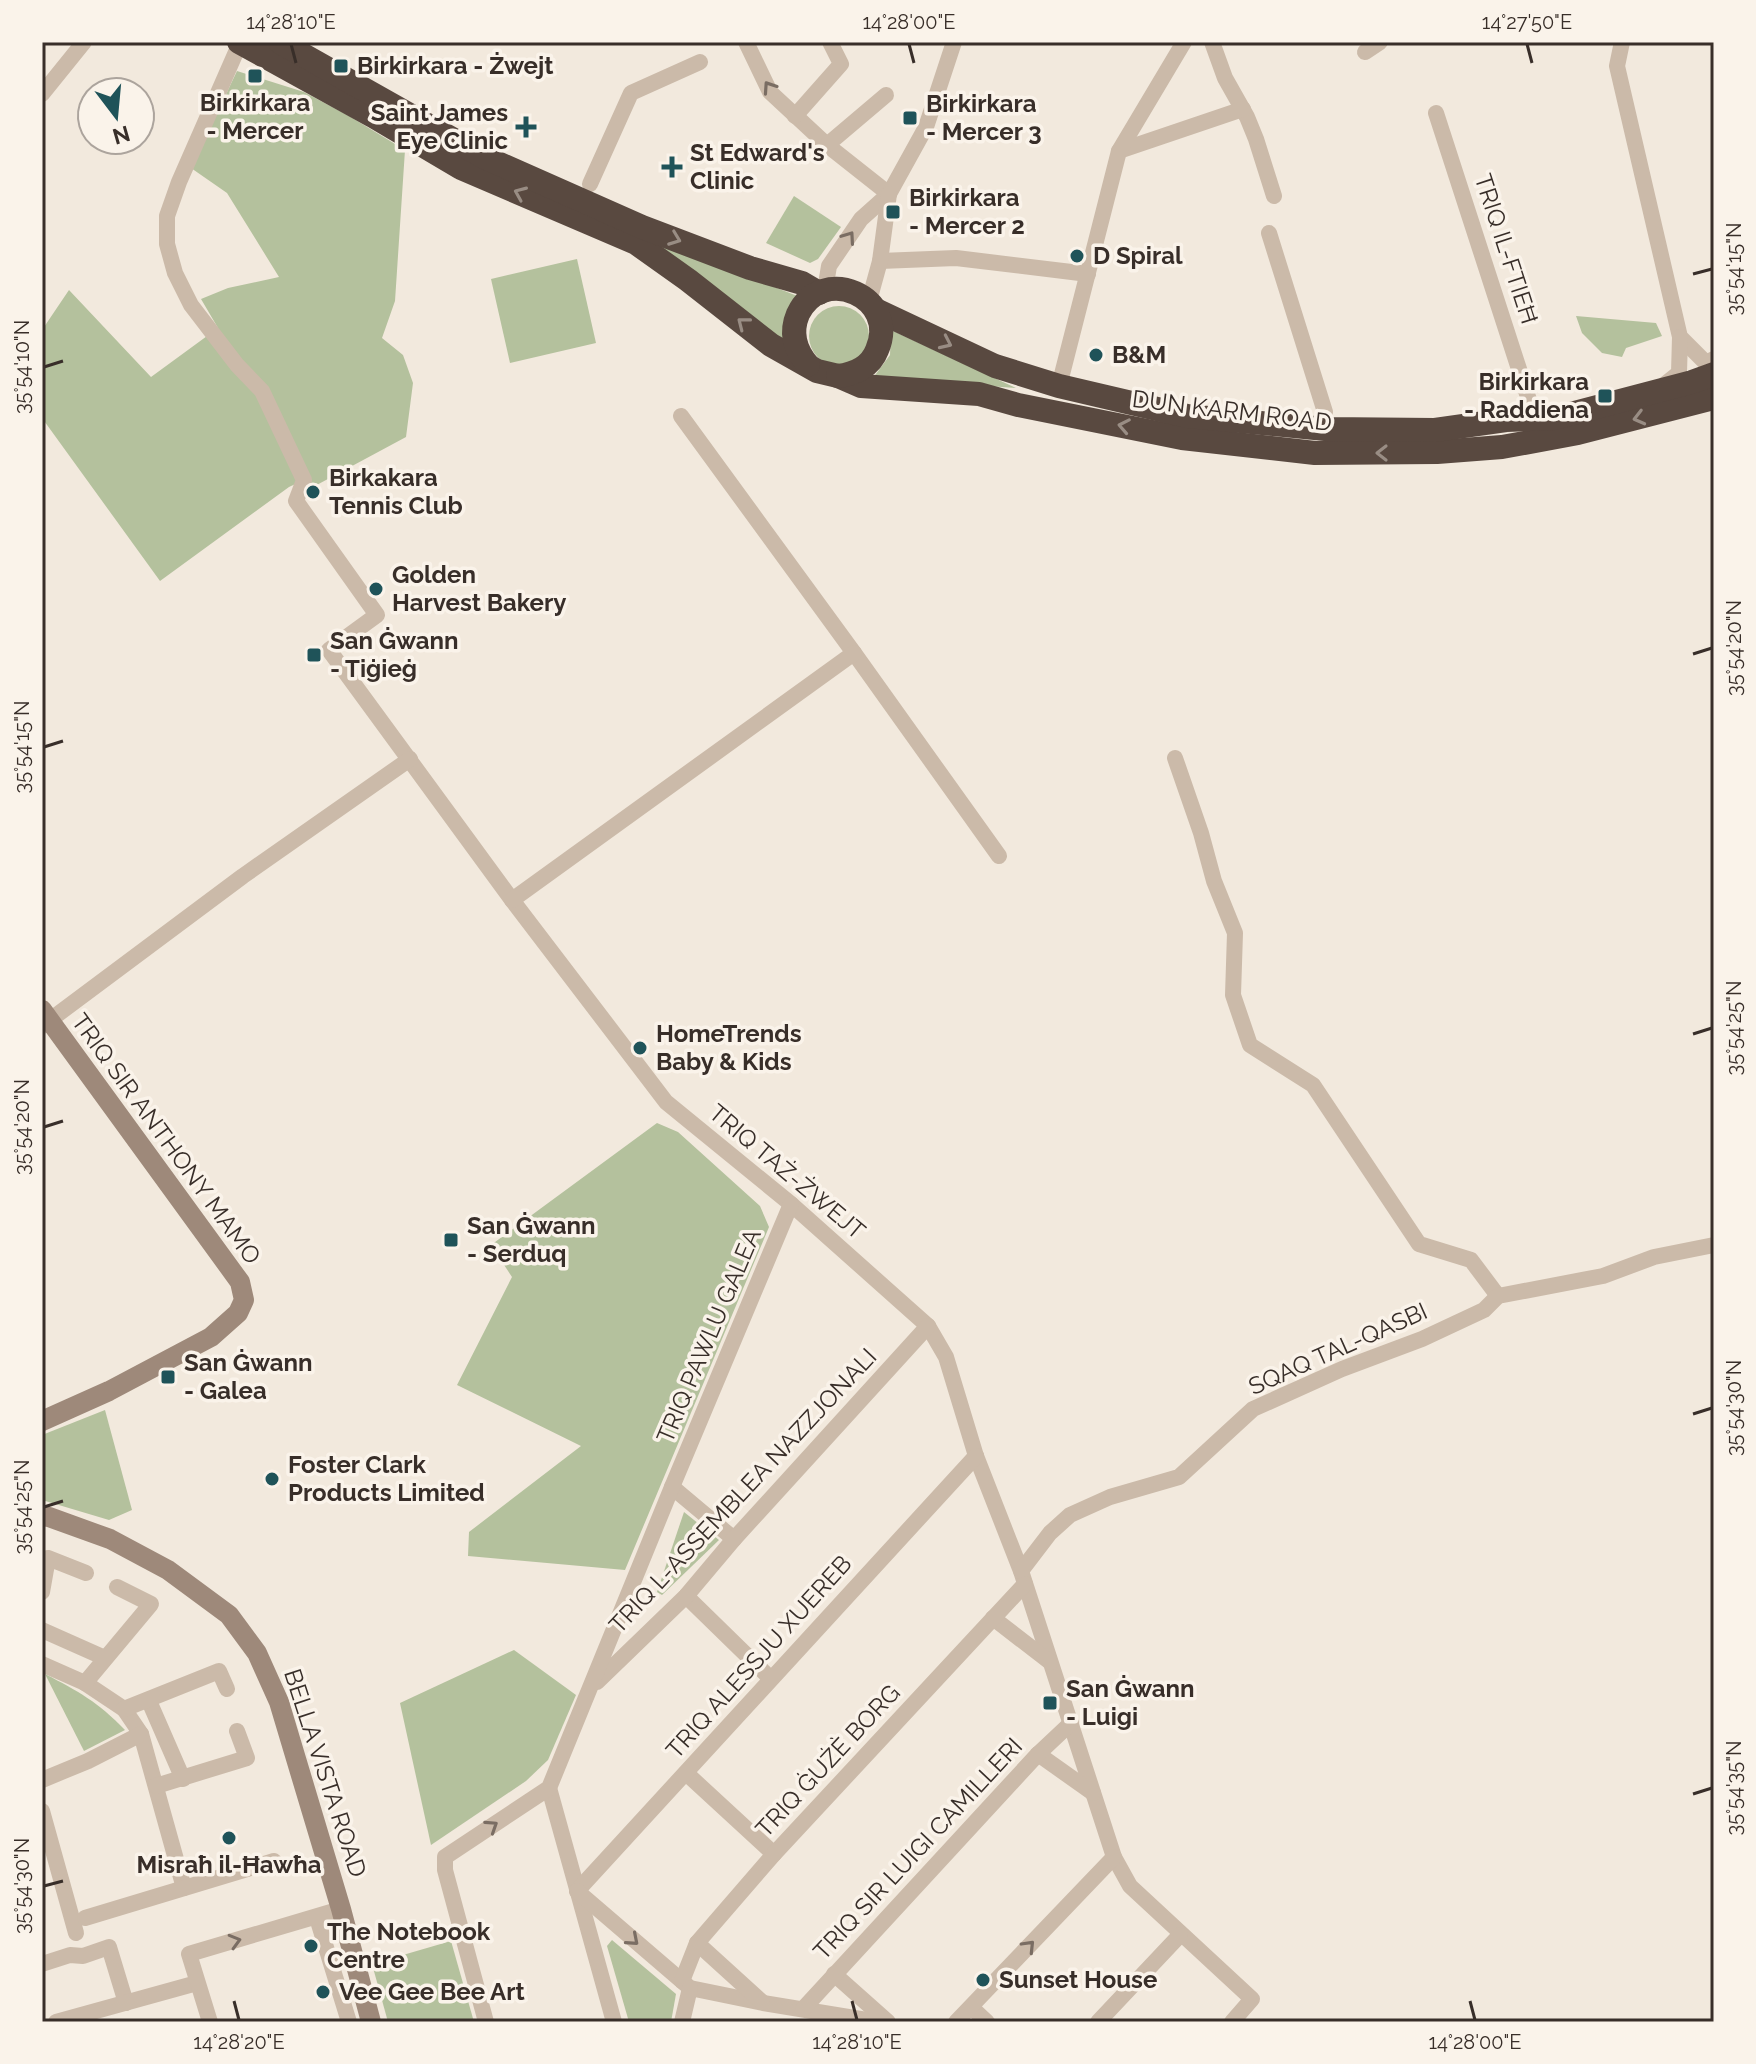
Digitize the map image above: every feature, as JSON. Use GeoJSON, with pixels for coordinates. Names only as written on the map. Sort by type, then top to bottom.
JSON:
{"type":"FeatureCollection","features":[{"type":"Feature","properties":{"kind":"highway","name":"DUN KARM ROAD"},"geometry":{"type":"LineString","coordinates":[[239,42],[461,168],[636,243],[771,345],[827,375],[838,376],[861,386],[979,394],[1018,405],[1182,438],[1315,453],[1437,452],[1502,447],[1578,433],[1714,398]]}},
{"type":"Feature","properties":{"kind":"highway","name":"DUN KARM ROAD"},"geometry":{"type":"LineString","coordinates":[[280,42],[301,50],[484,157],[642,227],[822,292],[842,289],[856,293],[872,306],[995,366],[1059,386],[1187,416],[1325,429],[1435,430],[1506,420],[1555,418],[1714,374]]}},
{"type":"Feature","properties":{"kind":"highway"},"geometry":{"type":"LineString","coordinates":[[808,365],[797,349],[795,321],[801,308],[822,292]]}},
{"type":"Feature","properties":{"kind":"highway"},"geometry":{"type":"LineString","coordinates":[[838,376],[854,373],[875,356],[882,334],[872,306]]}},
{"type":"Feature","properties":{"kind":"main road","name":"TRIQ SIR ANTHONY MAMO"},"geometry":{"type":"LineString","coordinates":[[42,1421],[109,1391],[211,1337],[238,1313],[244,1300],[240,1282],[45,1019]]}},
{"type":"Feature","properties":{"kind":"main road","name":"BELLA VISTA ROAD"},"geometry":{"type":"LineString","coordinates":[[42,1516],[110,1539],[168,1570],[229,1615],[257,1653],[279,1702],[371,2022]]}},
{"type":"Feature","properties":{"kind":"street"},"geometry":{"type":"LineString","coordinates":[[42,93],[84,42]]}},
{"type":"Feature","properties":{"kind":"street","name":"TRIQ TAŻ-ŻWEJT"},"geometry":{"type":"LineString","coordinates":[[239,42],[175,193],[167,216],[167,244],[175,273],[191,305],[237,365],[262,391],[304,480],[296,501],[377,615],[329,650],[512,900],[666,1102],[791,1204],[928,1326],[946,1357],[976,1456],[1023,1578],[1114,1857],[1130,1886],[1252,1999],[1232,2022]]}},
{"type":"Feature","properties":{"kind":"street"},"geometry":{"type":"LineString","coordinates":[[746,42],[770,92],[827,145],[889,194]]}},
{"type":"Feature","properties":{"kind":"street"},"geometry":{"type":"LineString","coordinates":[[795,116],[841,64],[830,42]]}},
{"type":"Feature","properties":{"kind":"street"},"geometry":{"type":"LineString","coordinates":[[822,292],[829,266],[861,219],[889,194],[926,127],[954,42]]}},
{"type":"Feature","properties":{"kind":"street"},"geometry":{"type":"LineString","coordinates":[[1059,386],[1119,151],[1184,42]]}},
{"type":"Feature","properties":{"kind":"street"},"geometry":{"type":"LineString","coordinates":[[1212,42],[1225,78],[1256,139],[1274,196]]}},
{"type":"Feature","properties":{"kind":"street"},"geometry":{"type":"LineString","coordinates":[[1365,52],[1380,42]]}},
{"type":"Feature","properties":{"kind":"street"},"geometry":{"type":"LineString","coordinates":[[1622,42],[1617,66],[1680,337],[1679,373],[1657,392]]}},
{"type":"Feature","properties":{"kind":"street"},"geometry":{"type":"LineString","coordinates":[[590,184],[631,93],[700,62]]}},
{"type":"Feature","properties":{"kind":"street"},"geometry":{"type":"LineString","coordinates":[[827,145],[886,95]]}},
{"type":"Feature","properties":{"kind":"street"},"geometry":{"type":"LineString","coordinates":[[1119,151],[1243,109]]}},
{"type":"Feature","properties":{"kind":"street","name":"TRIQ IL-FTIEĦ"},"geometry":{"type":"LineString","coordinates":[[1436,113],[1529,400]]}},
{"type":"Feature","properties":{"kind":"street"},"geometry":{"type":"LineString","coordinates":[[872,306],[889,194]]}},
{"type":"Feature","properties":{"kind":"street"},"geometry":{"type":"LineString","coordinates":[[1269,233],[1325,412]]}},
{"type":"Feature","properties":{"kind":"street"},"geometry":{"type":"LineString","coordinates":[[880,261],[956,258],[1088,274]]}},
{"type":"Feature","properties":{"kind":"street"},"geometry":{"type":"LineString","coordinates":[[1680,337],[1706,363],[1714,359]]}},
{"type":"Feature","properties":{"kind":"street"},"geometry":{"type":"LineString","coordinates":[[681,416],[999,856]]}},
{"type":"Feature","properties":{"kind":"street"},"geometry":{"type":"LineString","coordinates":[[512,900],[854,653]]}},
{"type":"Feature","properties":{"kind":"street"},"geometry":{"type":"LineString","coordinates":[[1175,758],[1214,881],[1235,933],[1233,995],[1250,1045],[1313,1085],[1419,1244],[1471,1260],[1498,1296]]}},
{"type":"Feature","properties":{"kind":"street"},"geometry":{"type":"LineString","coordinates":[[45,1019],[410,759]]}},
{"type":"Feature","properties":{"kind":"street","name":"TRIQ PAWLU GALEA"},"geometry":{"type":"LineString","coordinates":[[549,1788],[791,1204]]}},
{"type":"Feature","properties":{"kind":"street","name":"SQAQ TAL-QASBI"},"geometry":{"type":"LineString","coordinates":[[1023,1578],[1050,1533],[1070,1515],[1110,1497],[1179,1477],[1253,1409],[1342,1369],[1422,1339],[1484,1310],[1498,1296],[1603,1276],[1654,1257],[1714,1245]]}},
{"type":"Feature","properties":{"kind":"street","name":"TRIQ L-ASSEMBLEA NAZZJONALI"},"geometry":{"type":"LineString","coordinates":[[592,1686],[686,1596],[928,1326]]}},
{"type":"Feature","properties":{"kind":"street","name":"TRIQ ALESSJU XUEREB"},"geometry":{"type":"LineString","coordinates":[[577,1891],[976,1456]]}},
{"type":"Feature","properties":{"kind":"street"},"geometry":{"type":"LineString","coordinates":[[672,1487],[734,1539]]}},
{"type":"Feature","properties":{"kind":"street"},"geometry":{"type":"LineString","coordinates":[[42,1592],[48,1558],[86,1573]]}},
{"type":"Feature","properties":{"kind":"street","name":"TRIQ ĠUŻÈ BORG"},"geometry":{"type":"LineString","coordinates":[[682,2022],[686,1984],[697,1943],[774,1854],[993,1618],[1023,1578]]}},
{"type":"Feature","properties":{"kind":"street"},"geometry":{"type":"LineString","coordinates":[[85,1683],[151,1604],[117,1587]]}},
{"type":"Feature","properties":{"kind":"street"},"geometry":{"type":"LineString","coordinates":[[686,1596],[771,1679]]}},
{"type":"Feature","properties":{"kind":"street"},"geometry":{"type":"LineString","coordinates":[[993,1618],[1050,1662]]}},
{"type":"Feature","properties":{"kind":"street"},"geometry":{"type":"LineString","coordinates":[[42,1630],[105,1658]]}},
{"type":"Feature","properties":{"kind":"street"},"geometry":{"type":"LineString","coordinates":[[42,1664],[85,1683],[124,1709],[141,1734],[184,1888]]}},
{"type":"Feature","properties":{"kind":"street"},"geometry":{"type":"LineString","coordinates":[[124,1709],[219,1671],[227,1689]]}},
{"type":"Feature","properties":{"kind":"street"},"geometry":{"type":"LineString","coordinates":[[149,1701],[183,1779]]}},
{"type":"Feature","properties":{"kind":"street","name":"TRIQ SIR LUIGI CAMILLERI"},"geometry":{"type":"LineString","coordinates":[[792,2013],[834,1974],[1038,1754],[1071,1723]]}},
{"type":"Feature","properties":{"kind":"street"},"geometry":{"type":"LineString","coordinates":[[156,1786],[247,1758],[237,1731]]}},
{"type":"Feature","properties":{"kind":"street"},"geometry":{"type":"LineString","coordinates":[[42,1780],[141,1734]]}},
{"type":"Feature","properties":{"kind":"street"},"geometry":{"type":"LineString","coordinates":[[1038,1754],[1093,1793]]}},
{"type":"Feature","properties":{"kind":"street"},"geometry":{"type":"LineString","coordinates":[[686,1773],[774,1854]]}},
{"type":"Feature","properties":{"kind":"street"},"geometry":{"type":"LineString","coordinates":[[486,2022],[445,1870],[445,1857],[549,1788],[614,2022]]}},
{"type":"Feature","properties":{"kind":"street"},"geometry":{"type":"LineString","coordinates":[[42,1811],[76,1933]]}},
{"type":"Feature","properties":{"kind":"street"},"geometry":{"type":"LineString","coordinates":[[956,2022],[1114,1857]]}},
{"type":"Feature","properties":{"kind":"street"},"geometry":{"type":"LineString","coordinates":[[85,1918],[274,1861]]}},
{"type":"Feature","properties":{"kind":"street"},"geometry":{"type":"LineString","coordinates":[[577,1891],[686,1984],[792,2013],[879,2022]]}},
{"type":"Feature","properties":{"kind":"street"},"geometry":{"type":"LineString","coordinates":[[210,2022],[189,1954],[341,1909]]}},
{"type":"Feature","properties":{"kind":"street"},"geometry":{"type":"LineString","coordinates":[[317,1918],[349,2022]]}},
{"type":"Feature","properties":{"kind":"street"},"geometry":{"type":"LineString","coordinates":[[1098,2022],[1180,1935]]}},
{"type":"Feature","properties":{"kind":"street"},"geometry":{"type":"LineString","coordinates":[[697,1943],[763,2003]]}},
{"type":"Feature","properties":{"kind":"street"},"geometry":{"type":"LineString","coordinates":[[42,1964],[109,1947],[126,2003]]}},
{"type":"Feature","properties":{"kind":"street"},"geometry":{"type":"LineString","coordinates":[[834,1974],[888,2022]]}},
{"type":"Feature","properties":{"kind":"street"},"geometry":{"type":"LineString","coordinates":[[56,2022],[197,1983]]}},
{"type":"Feature","properties":{"kind":"street"},"geometry":{"type":"LineString","coordinates":[[971,2007],[987,2022]]}},
{"type":"Feature","properties":{"kind":"green space"},"geometry":{"type":"Polygon","coordinates":[[[237,71],[304,92],[405,150],[395,301],[382,338],[403,355],[413,383],[406,437],[313,487],[306,479],[289,487],[160,581],[42,418],[42,330],[69,290],[151,377],[218,328],[201,299],[228,288],[279,277],[227,193],[191,168],[237,71]]]}},
{"type":"Feature","properties":{"kind":"green space"},"geometry":{"type":"Polygon","coordinates":[[[794,196],[841,227],[818,259],[810,263],[766,243],[794,196]]]}},
{"type":"Feature","properties":{"kind":"green space"},"geometry":{"type":"Polygon","coordinates":[[[632,232],[800,297],[785,341],[632,232]]]}},
{"type":"Feature","properties":{"kind":"green space"},"geometry":{"type":"Polygon","coordinates":[[[577,259],[596,343],[510,363],[491,279],[577,259]]]}},
{"type":"Feature","properties":{"kind":"green space"},"geometry":{"type":"Polygon","coordinates":[[[839,306],[860,315],[869,336],[860,357],[839,366],[818,357],[809,336],[818,315],[839,306]]]}},
{"type":"Feature","properties":{"kind":"green space"},"geometry":{"type":"Polygon","coordinates":[[[1576,316],[1656,323],[1662,336],[1626,348],[1622,357],[1602,353],[1582,333],[1576,316]]]}},
{"type":"Feature","properties":{"kind":"green space"},"geometry":{"type":"Polygon","coordinates":[[[891,330],[1016,388],[873,378],[890,355],[891,330]]]}},
{"type":"Feature","properties":{"kind":"green space"},"geometry":{"type":"Polygon","coordinates":[[[657,1123],[678,1132],[760,1206],[769,1227],[625,1570],[468,1556],[469,1532],[581,1446],[457,1385],[512,1277],[491,1245],[657,1123]]]}},
{"type":"Feature","properties":{"kind":"green space"},"geometry":{"type":"Polygon","coordinates":[[[105,1410],[132,1510],[109,1520],[42,1500],[42,1435],[105,1410]]]}},
{"type":"Feature","properties":{"kind":"green space"},"geometry":{"type":"Polygon","coordinates":[[[684,1512],[719,1540],[662,1595],[657,1592],[684,1512]]]}},
{"type":"Feature","properties":{"kind":"green space"},"geometry":{"type":"Polygon","coordinates":[[[514,1650],[576,1695],[548,1760],[526,1781],[431,1845],[400,1703],[514,1650]]]}},
{"type":"Feature","properties":{"kind":"green space"},"geometry":{"type":"Polygon","coordinates":[[[45,1674],[87,1698],[125,1730],[84,1751],[45,1674]]]}},
{"type":"Feature","properties":{"kind":"green space"},"geometry":{"type":"Polygon","coordinates":[[[612,1940],[676,1994],[671,2022],[629,2022],[607,1946],[612,1940]]]}},
{"type":"Feature","properties":{"kind":"green space"},"geometry":{"type":"Polygon","coordinates":[[[451,1941],[474,2022],[388,2022],[372,1964],[451,1941]]]}},
{"type":"Feature","properties":{"kind":"place","name":"Birkirkara - Żwejt"},"geometry":{"type":"Point","coordinates":[341,66]}},
{"type":"Feature","properties":{"kind":"place","name":"Birkirkara - Mercer"},"geometry":{"type":"Point","coordinates":[255,76]}},
{"type":"Feature","properties":{"kind":"place","name":"Birkirkara - Mercer 3"},"geometry":{"type":"Point","coordinates":[910,118]}},
{"type":"Feature","properties":{"kind":"place","name":"Saint James Eye Clinic"},"geometry":{"type":"Point","coordinates":[526,127]}},
{"type":"Feature","properties":{"kind":"place","name":"St Edward's Clinic"},"geometry":{"type":"Point","coordinates":[672,167]}},
{"type":"Feature","properties":{"kind":"place","name":"Birkirkara - Mercer 2"},"geometry":{"type":"Point","coordinates":[893,212]}},
{"type":"Feature","properties":{"kind":"place","name":"D Spiral"},"geometry":{"type":"Point","coordinates":[1077,256]}},
{"type":"Feature","properties":{"kind":"place","name":"B&M"},"geometry":{"type":"Point","coordinates":[1096,355]}},
{"type":"Feature","properties":{"kind":"place","name":"Birkirkara - Raddiena"},"geometry":{"type":"Point","coordinates":[1605,396]}},
{"type":"Feature","properties":{"kind":"place","name":"Birkakara Tennis Club"},"geometry":{"type":"Point","coordinates":[313,492]}},
{"type":"Feature","properties":{"kind":"place","name":"Golden Harvest Bakery"},"geometry":{"type":"Point","coordinates":[376,589]}},
{"type":"Feature","properties":{"kind":"place","name":"San Ġwann - Tiġieġ"},"geometry":{"type":"Point","coordinates":[314,655]}},
{"type":"Feature","properties":{"kind":"place","name":"HomeTrends Baby & Kids"},"geometry":{"type":"Point","coordinates":[640,1048]}},
{"type":"Feature","properties":{"kind":"place","name":"San Ġwann - Serduq"},"geometry":{"type":"Point","coordinates":[451,1240]}},
{"type":"Feature","properties":{"kind":"place","name":"San Ġwann - Galea"},"geometry":{"type":"Point","coordinates":[168,1377]}},
{"type":"Feature","properties":{"kind":"place","name":"Foster Clark Products Limited"},"geometry":{"type":"Point","coordinates":[272,1479]}},
{"type":"Feature","properties":{"kind":"place","name":"San Ġwann - Luigi"},"geometry":{"type":"Point","coordinates":[1050,1703]}},
{"type":"Feature","properties":{"kind":"place","name":"Misraħ il-Ħawħa"},"geometry":{"type":"Point","coordinates":[229,1838]}},
{"type":"Feature","properties":{"kind":"place","name":"The Notebook Centre"},"geometry":{"type":"Point","coordinates":[311,1946]}},
{"type":"Feature","properties":{"kind":"place","name":"Sunset House"},"geometry":{"type":"Point","coordinates":[983,1980]}},
{"type":"Feature","properties":{"kind":"place","name":"Vee Gee Bee Art"},"geometry":{"type":"Point","coordinates":[323,1992]}}]}
